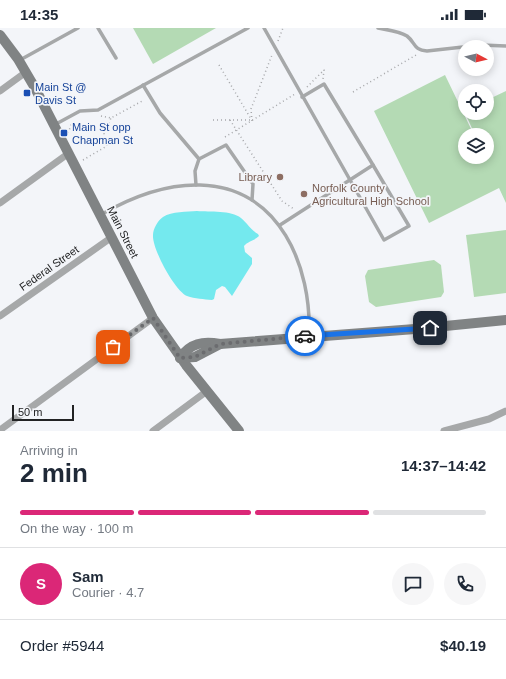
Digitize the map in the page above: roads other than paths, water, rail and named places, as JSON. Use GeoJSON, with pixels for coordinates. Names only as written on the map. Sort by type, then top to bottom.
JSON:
{"type":"FeatureCollection","features":[{"type":"Feature","properties":{"kind":"main road","name":"Main Street"},"geometry":{"type":"LineString","coordinates":[[0,35],[26,72],[55,125],[153,318],[180,358],[239,431]]}},
{"type":"Feature","properties":{"kind":"main road"},"geometry":{"type":"LineString","coordinates":[[180,358],[195,357],[220,344],[309,336],[408,330],[506,320]]}},
{"type":"Feature","properties":{"kind":"street"},"geometry":{"type":"LineString","coordinates":[[0,91],[26,72]]}},
{"type":"Feature","properties":{"kind":"street"},"geometry":{"type":"LineString","coordinates":[[0,203],[69,153]]}},
{"type":"Feature","properties":{"kind":"street","name":"Federal Street"},"geometry":{"type":"LineString","coordinates":[[0,316],[112,237]]}},
{"type":"Feature","properties":{"kind":"street"},"geometry":{"type":"LineString","coordinates":[[0,430],[153,318]]}},
{"type":"Feature","properties":{"kind":"street"},"geometry":{"type":"LineString","coordinates":[[153,431],[207,391]]}},
{"type":"Feature","properties":{"kind":"street"},"geometry":{"type":"LineString","coordinates":[[444,431],[489,418],[506,411]]}},
{"type":"Feature","properties":{"kind":"lane"},"geometry":{"type":"LineString","coordinates":[[19,61],[78,28]]}},
{"type":"Feature","properties":{"kind":"lane"},"geometry":{"type":"LineString","coordinates":[[98,28],[116,58]]}},
{"type":"Feature","properties":{"kind":"lane"},"geometry":{"type":"LineString","coordinates":[[55,125],[80,111],[98,110],[241,29],[248,28]]}},
{"type":"Feature","properties":{"kind":"lane"},"geometry":{"type":"LineString","coordinates":[[264,28],[302,97],[384,240],[409,226],[324,84],[302,97]]}},
{"type":"Feature","properties":{"kind":"lane"},"geometry":{"type":"LineString","coordinates":[[378,28],[403,34],[409,38],[415,47],[423,51],[481,45],[506,46]]}},
{"type":"Feature","properties":{"kind":"lane"},"geometry":{"type":"LineString","coordinates":[[143,85],[160,113],[200,160]]}},
{"type":"Feature","properties":{"kind":"lane"},"geometry":{"type":"LineString","coordinates":[[196,185],[195,171],[200,160],[226,145],[253,184],[252,200]]}},
{"type":"Feature","properties":{"kind":"lane"},"geometry":{"type":"LineString","coordinates":[[280,225],[372,165]]}},
{"type":"Feature","properties":{"kind":"lane"},"geometry":{"type":"LineString","coordinates":[[101,215],[144,195],[196,185],[229,190],[252,200],[280,225],[291,243],[302,269],[310,318],[309,336]]}},
{"type":"Feature","properties":{"kind":"water"},"geometry":{"type":"Polygon","coordinates":[[[197,211],[237,215],[259,236],[244,246],[245,252],[252,258],[252,264],[232,296],[225,287],[222,286],[216,290],[214,299],[212,300],[187,296],[182,293],[165,269],[156,250],[153,233],[161,218],[175,213],[197,211]]]}},
{"type":"Feature","properties":{"kind":"place","name":"Main St @ Davis St"},"geometry":{"type":"Point","coordinates":[27,93]}},
{"type":"Feature","properties":{"kind":"place","name":"Main St opp Chapman St"},"geometry":{"type":"Point","coordinates":[64,133]}},
{"type":"Feature","properties":{"kind":"place","name":"Library"},"geometry":{"type":"Point","coordinates":[280,177]}},
{"type":"Feature","properties":{"kind":"place","name":"Norfolk County Agricultural High School"},"geometry":{"type":"Point","coordinates":[304,194]}}]}
